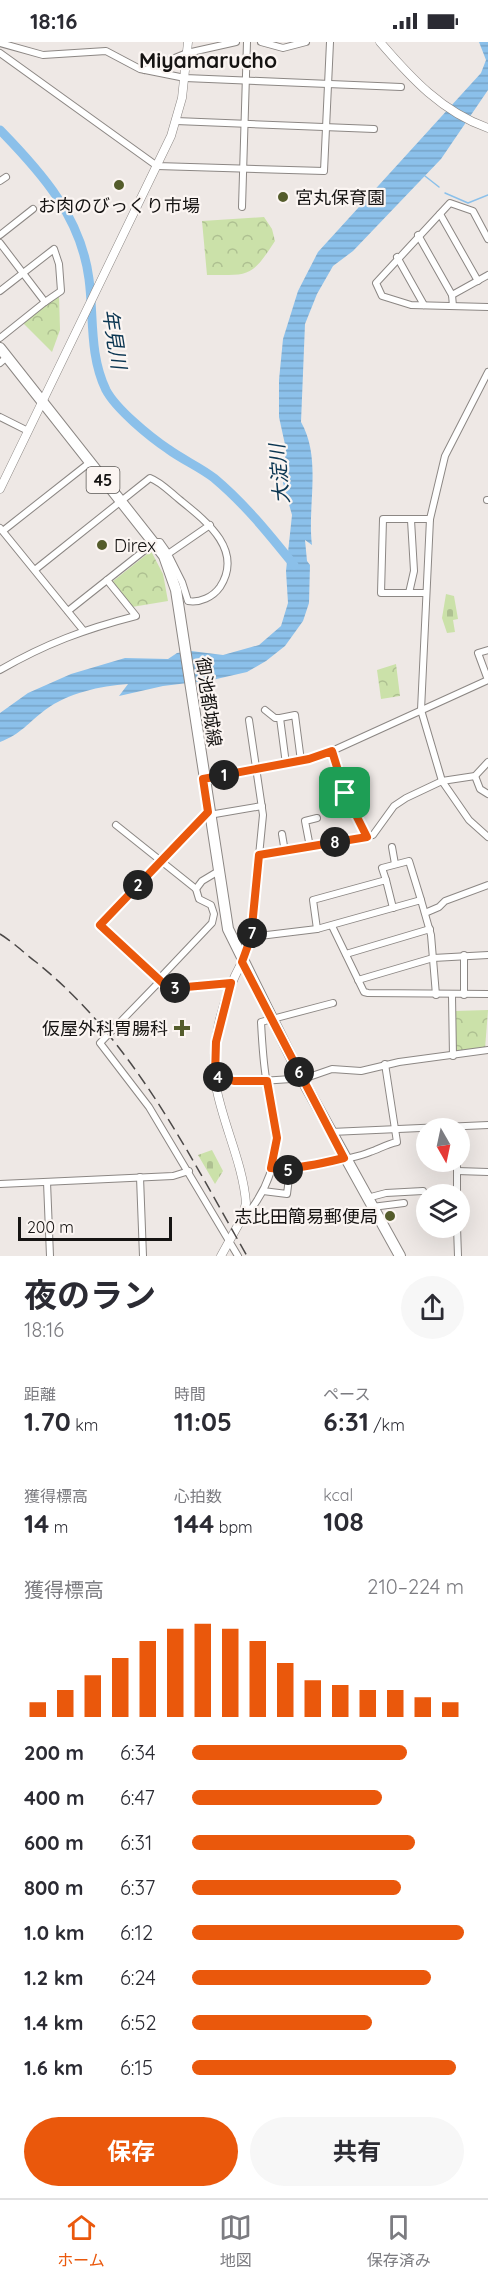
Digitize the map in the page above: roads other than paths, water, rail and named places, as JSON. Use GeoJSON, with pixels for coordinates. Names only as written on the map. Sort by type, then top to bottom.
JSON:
{"type":"FeatureCollection","features":[{"type":"Feature","properties":{"kind":"main road","name":"御池都城線"},"geometry":{"type":"LineString","coordinates":[[2,356],[42,402],[164,556],[176,590],[217,873],[228,929],[242,962],[301,1077],[400,1256]]}},
{"type":"Feature","properties":{"kind":"street"},"geometry":{"type":"LineString","coordinates":[[96,42],[96,50]]}},
{"type":"Feature","properties":{"kind":"street"},"geometry":{"type":"LineString","coordinates":[[0,489],[157,166],[176,122],[185,78],[188,42]]}},
{"type":"Feature","properties":{"kind":"street"},"geometry":{"type":"LineString","coordinates":[[145,70],[187,53],[236,42]]}},
{"type":"Feature","properties":{"kind":"street"},"geometry":{"type":"LineString","coordinates":[[242,207],[247,42]]}},
{"type":"Feature","properties":{"kind":"street"},"geometry":{"type":"LineString","coordinates":[[261,42],[290,45],[306,42]]}},
{"type":"Feature","properties":{"kind":"street"},"geometry":{"type":"LineString","coordinates":[[0,53],[157,166],[324,171],[330,42]]}},
{"type":"Feature","properties":{"kind":"street"},"geometry":{"type":"LineString","coordinates":[[380,42],[422,89],[451,111],[485,127]]}},
{"type":"Feature","properties":{"kind":"street"},"geometry":{"type":"LineString","coordinates":[[0,43],[43,55],[96,50],[112,53],[145,70],[185,78],[400,87]]}},
{"type":"Feature","properties":{"kind":"street"},"geometry":{"type":"LineString","coordinates":[[176,122],[374,129]]}},
{"type":"Feature","properties":{"kind":"street"},"geometry":{"type":"LineString","coordinates":[[488,239],[470,209],[450,203],[397,257],[376,283],[382,296],[411,305],[488,307]]}},
{"type":"Feature","properties":{"kind":"street"},"geometry":{"type":"LineString","coordinates":[[0,235],[33,209]]}},
{"type":"Feature","properties":{"kind":"street"},"geometry":{"type":"LineString","coordinates":[[440,214],[478,281]]}},
{"type":"Feature","properties":{"kind":"street"},"geometry":{"type":"LineString","coordinates":[[418,235],[452,295],[453,306]]}},
{"type":"Feature","properties":{"kind":"street"},"geometry":{"type":"LineString","coordinates":[[0,243],[45,302]]}},
{"type":"Feature","properties":{"kind":"street"},"geometry":{"type":"LineString","coordinates":[[0,291],[54,249],[59,264],[61,291],[0,338]]}},
{"type":"Feature","properties":{"kind":"street"},"geometry":{"type":"LineString","coordinates":[[397,257],[424,305]]}},
{"type":"Feature","properties":{"kind":"street"},"geometry":{"type":"LineString","coordinates":[[452,295],[488,275]]}},
{"type":"Feature","properties":{"kind":"street"},"geometry":{"type":"LineString","coordinates":[[488,372],[486,381],[445,456],[430,519],[421,710],[442,781],[469,820],[488,837]]}},
{"type":"Feature","properties":{"kind":"street"},"geometry":{"type":"LineString","coordinates":[[0,417],[28,431]]}},
{"type":"Feature","properties":{"kind":"street"},"geometry":{"type":"LineString","coordinates":[[83,630],[2,529],[89,463]]}},
{"type":"Feature","properties":{"kind":"street"},"geometry":{"type":"LineString","coordinates":[[36,569],[150,478],[154,478],[210,525],[224,546],[228,569],[218,590],[208,598],[188,601],[182,582],[168,554],[160,542],[155,542],[68,611]]}},
{"type":"Feature","properties":{"kind":"street"},"geometry":{"type":"LineString","coordinates":[[425,593],[381,593],[382,519],[430,519]]}},
{"type":"Feature","properties":{"kind":"street"},"geometry":{"type":"LineString","coordinates":[[409,593],[414,571],[411,520]]}},
{"type":"Feature","properties":{"kind":"street"},"geometry":{"type":"LineString","coordinates":[[168,554],[210,525]]}},
{"type":"Feature","properties":{"kind":"street"},"geometry":{"type":"LineString","coordinates":[[0,670],[42,646],[83,630],[136,616],[107,580]]}},
{"type":"Feature","properties":{"kind":"street"},"geometry":{"type":"LineString","coordinates":[[203,779],[301,761],[332,751],[488,680],[478,653],[488,650]]}},
{"type":"Feature","properties":{"kind":"street"},"geometry":{"type":"LineString","coordinates":[[265,710],[275,718],[295,715],[301,761]]}},
{"type":"Feature","properties":{"kind":"street"},"geometry":{"type":"LineString","coordinates":[[280,718],[286,764]]}},
{"type":"Feature","properties":{"kind":"street"},"geometry":{"type":"LineString","coordinates":[[220,1256],[245,1210],[246,1193],[215,1076],[216,1042],[231,983],[251,937],[259,855],[262,806],[249,720]]}},
{"type":"Feature","properties":{"kind":"street"},"geometry":{"type":"LineString","coordinates":[[332,751],[345,793],[367,837]]}},
{"type":"Feature","properties":{"kind":"street"},"geometry":{"type":"LineString","coordinates":[[259,855],[367,837],[378,831],[385,816],[394,806],[442,781],[475,776],[488,762]]}},
{"type":"Feature","properties":{"kind":"street"},"geometry":{"type":"LineString","coordinates":[[475,776],[480,789],[488,794]]}},
{"type":"Feature","properties":{"kind":"street"},"geometry":{"type":"LineString","coordinates":[[231,983],[167,987],[100,925],[208,813],[262,806]]}},
{"type":"Feature","properties":{"kind":"street"},"geometry":{"type":"LineString","coordinates":[[310,847],[305,821],[318,818]]}},
{"type":"Feature","properties":{"kind":"street"},"geometry":{"type":"LineString","coordinates":[[116,825],[196,889],[199,899],[211,904],[214,919],[100,1043],[149,1107],[238,1256]]}},
{"type":"Feature","properties":{"kind":"street"},"geometry":{"type":"LineString","coordinates":[[282,834],[285,852]]}},
{"type":"Feature","properties":{"kind":"street"},"geometry":{"type":"LineString","coordinates":[[392,848],[395,864]]}},
{"type":"Feature","properties":{"kind":"street"},"geometry":{"type":"LineString","coordinates":[[393,908],[382,868],[409,861],[430,929],[436,995]]}},
{"type":"Feature","properties":{"kind":"street"},"geometry":{"type":"LineString","coordinates":[[196,889],[202,881],[217,873]]}},
{"type":"Feature","properties":{"kind":"street"},"geometry":{"type":"LineString","coordinates":[[317,929],[312,900],[386,880]]}},
{"type":"Feature","properties":{"kind":"street"},"geometry":{"type":"LineString","coordinates":[[425,913],[439,907],[445,901],[488,885]]}},
{"type":"Feature","properties":{"kind":"street"},"geometry":{"type":"LineString","coordinates":[[251,937],[332,926],[421,900]]}},
{"type":"Feature","properties":{"kind":"street"},"geometry":{"type":"LineString","coordinates":[[332,926],[358,980],[368,993],[452,996],[488,994]]}},
{"type":"Feature","properties":{"kind":"street"},"geometry":{"type":"LineString","coordinates":[[346,954],[430,929]]}},
{"type":"Feature","properties":{"kind":"street"},"geometry":{"type":"LineString","coordinates":[[464,955],[464,995]]}},
{"type":"Feature","properties":{"kind":"street"},"geometry":{"type":"LineString","coordinates":[[358,980],[433,957],[488,956]]}},
{"type":"Feature","properties":{"kind":"street"},"geometry":{"type":"LineString","coordinates":[[452,996],[453,1056]]}},
{"type":"Feature","properties":{"kind":"street"},"geometry":{"type":"LineString","coordinates":[[245,1210],[252,1208],[262,1191],[271,1168],[277,1138],[267,1081],[261,1022],[333,1003]]}},
{"type":"Feature","properties":{"kind":"street"},"geometry":{"type":"LineString","coordinates":[[215,1076],[234,1081],[267,1081],[324,1074],[332,1069],[361,1071],[386,1064],[488,1050]]}},
{"type":"Feature","properties":{"kind":"street"},"geometry":{"type":"LineString","coordinates":[[271,1168],[290,1170],[306,1164],[368,1153],[396,1142],[386,1064]]}},
{"type":"Feature","properties":{"kind":"street"},"geometry":{"type":"LineString","coordinates":[[470,1126],[488,1125]]}},
{"type":"Feature","properties":{"kind":"street"},"geometry":{"type":"LineString","coordinates":[[331,1131],[416,1128]]}},
{"type":"Feature","properties":{"kind":"street"},"geometry":{"type":"LineString","coordinates":[[262,1191],[287,1194],[290,1170]]}},
{"type":"Feature","properties":{"kind":"street"},"geometry":{"type":"LineString","coordinates":[[0,1184],[173,1176],[189,1171]]}},
{"type":"Feature","properties":{"kind":"street"},"geometry":{"type":"LineString","coordinates":[[470,1171],[488,1172]]}},
{"type":"Feature","properties":{"kind":"street"},"geometry":{"type":"LineString","coordinates":[[140,1178],[143,1256]]}},
{"type":"Feature","properties":{"kind":"street"},"geometry":{"type":"LineString","coordinates":[[47,1182],[51,1256]]}},
{"type":"Feature","properties":{"kind":"street"},"geometry":{"type":"LineString","coordinates":[[369,1202],[386,1192],[416,1191]]}},
{"type":"Feature","properties":{"kind":"street"},"geometry":{"type":"LineString","coordinates":[[369,1202],[404,1203]]}},
{"type":"Feature","properties":{"kind":"street"},"geometry":{"type":"LineString","coordinates":[[457,1238],[458,1256]]}},
{"type":"Feature","properties":{"kind":"water"},"geometry":{"type":"Polygon","coordinates":[[[479,42],[488,42],[488,90],[441,159],[353,251],[333,266],[317,294],[305,324],[301,422],[311,451],[312,545],[305,540],[307,561],[310,565],[309,603],[303,621],[285,646],[247,672],[119,696],[128,684],[85,691],[54,704],[19,732],[0,742],[0,713],[28,693],[71,674],[125,658],[168,659],[177,653],[191,651],[223,655],[259,645],[281,626],[288,603],[286,571],[292,515],[283,483],[286,449],[279,417],[279,380],[283,339],[298,291],[318,252],[481,73],[486,60],[479,42]]]}},
{"type":"Feature","properties":{"kind":"waterway","name":"年見川"},"geometry":{"type":"LineString","coordinates":[[0,130],[45,180],[78,236],[89,279],[94,349],[106,390],[125,414],[152,437],[209,474],[236,498],[294,565]]}},
{"type":"Feature","properties":{"kind":"waterway"},"geometry":{"type":"LineString","coordinates":[[425,176],[439,187]]}},
{"type":"Feature","properties":{"kind":"waterway"},"geometry":{"type":"LineString","coordinates":[[445,193],[468,203],[488,195]]}},
{"type":"Feature","properties":{"kind":"railway"},"geometry":{"type":"LineString","coordinates":[[0,934],[70,992],[129,1061],[179,1137],[247,1256]]}},
{"type":"Feature","properties":{"kind":"place","name":"お肉のびっくり市場"},"geometry":{"type":"Point","coordinates":[119,185]}},
{"type":"Feature","properties":{"kind":"place","name":"宮丸保育園"},"geometry":{"type":"Point","coordinates":[283,197]}},
{"type":"Feature","properties":{"kind":"place","name":"Direx"},"geometry":{"type":"Point","coordinates":[102,545]}},
{"type":"Feature","properties":{"kind":"place","name":"仮屋外科胃腸科"},"geometry":{"type":"Point","coordinates":[182,1028]}},
{"type":"Feature","properties":{"kind":"place","name":"志比田簡易郵便局"},"geometry":{"type":"Point","coordinates":[390,1216]}},
{"type":"Feature","properties":{"kind":"district","name":"Miyamarucho"},"geometry":{"type":"Point","coordinates":[208,60]}},
{"type":"Feature","properties":{"kind":"water label","name":"大淀川"},"geometry":{"type":"Point","coordinates":[279,474]}}]}
